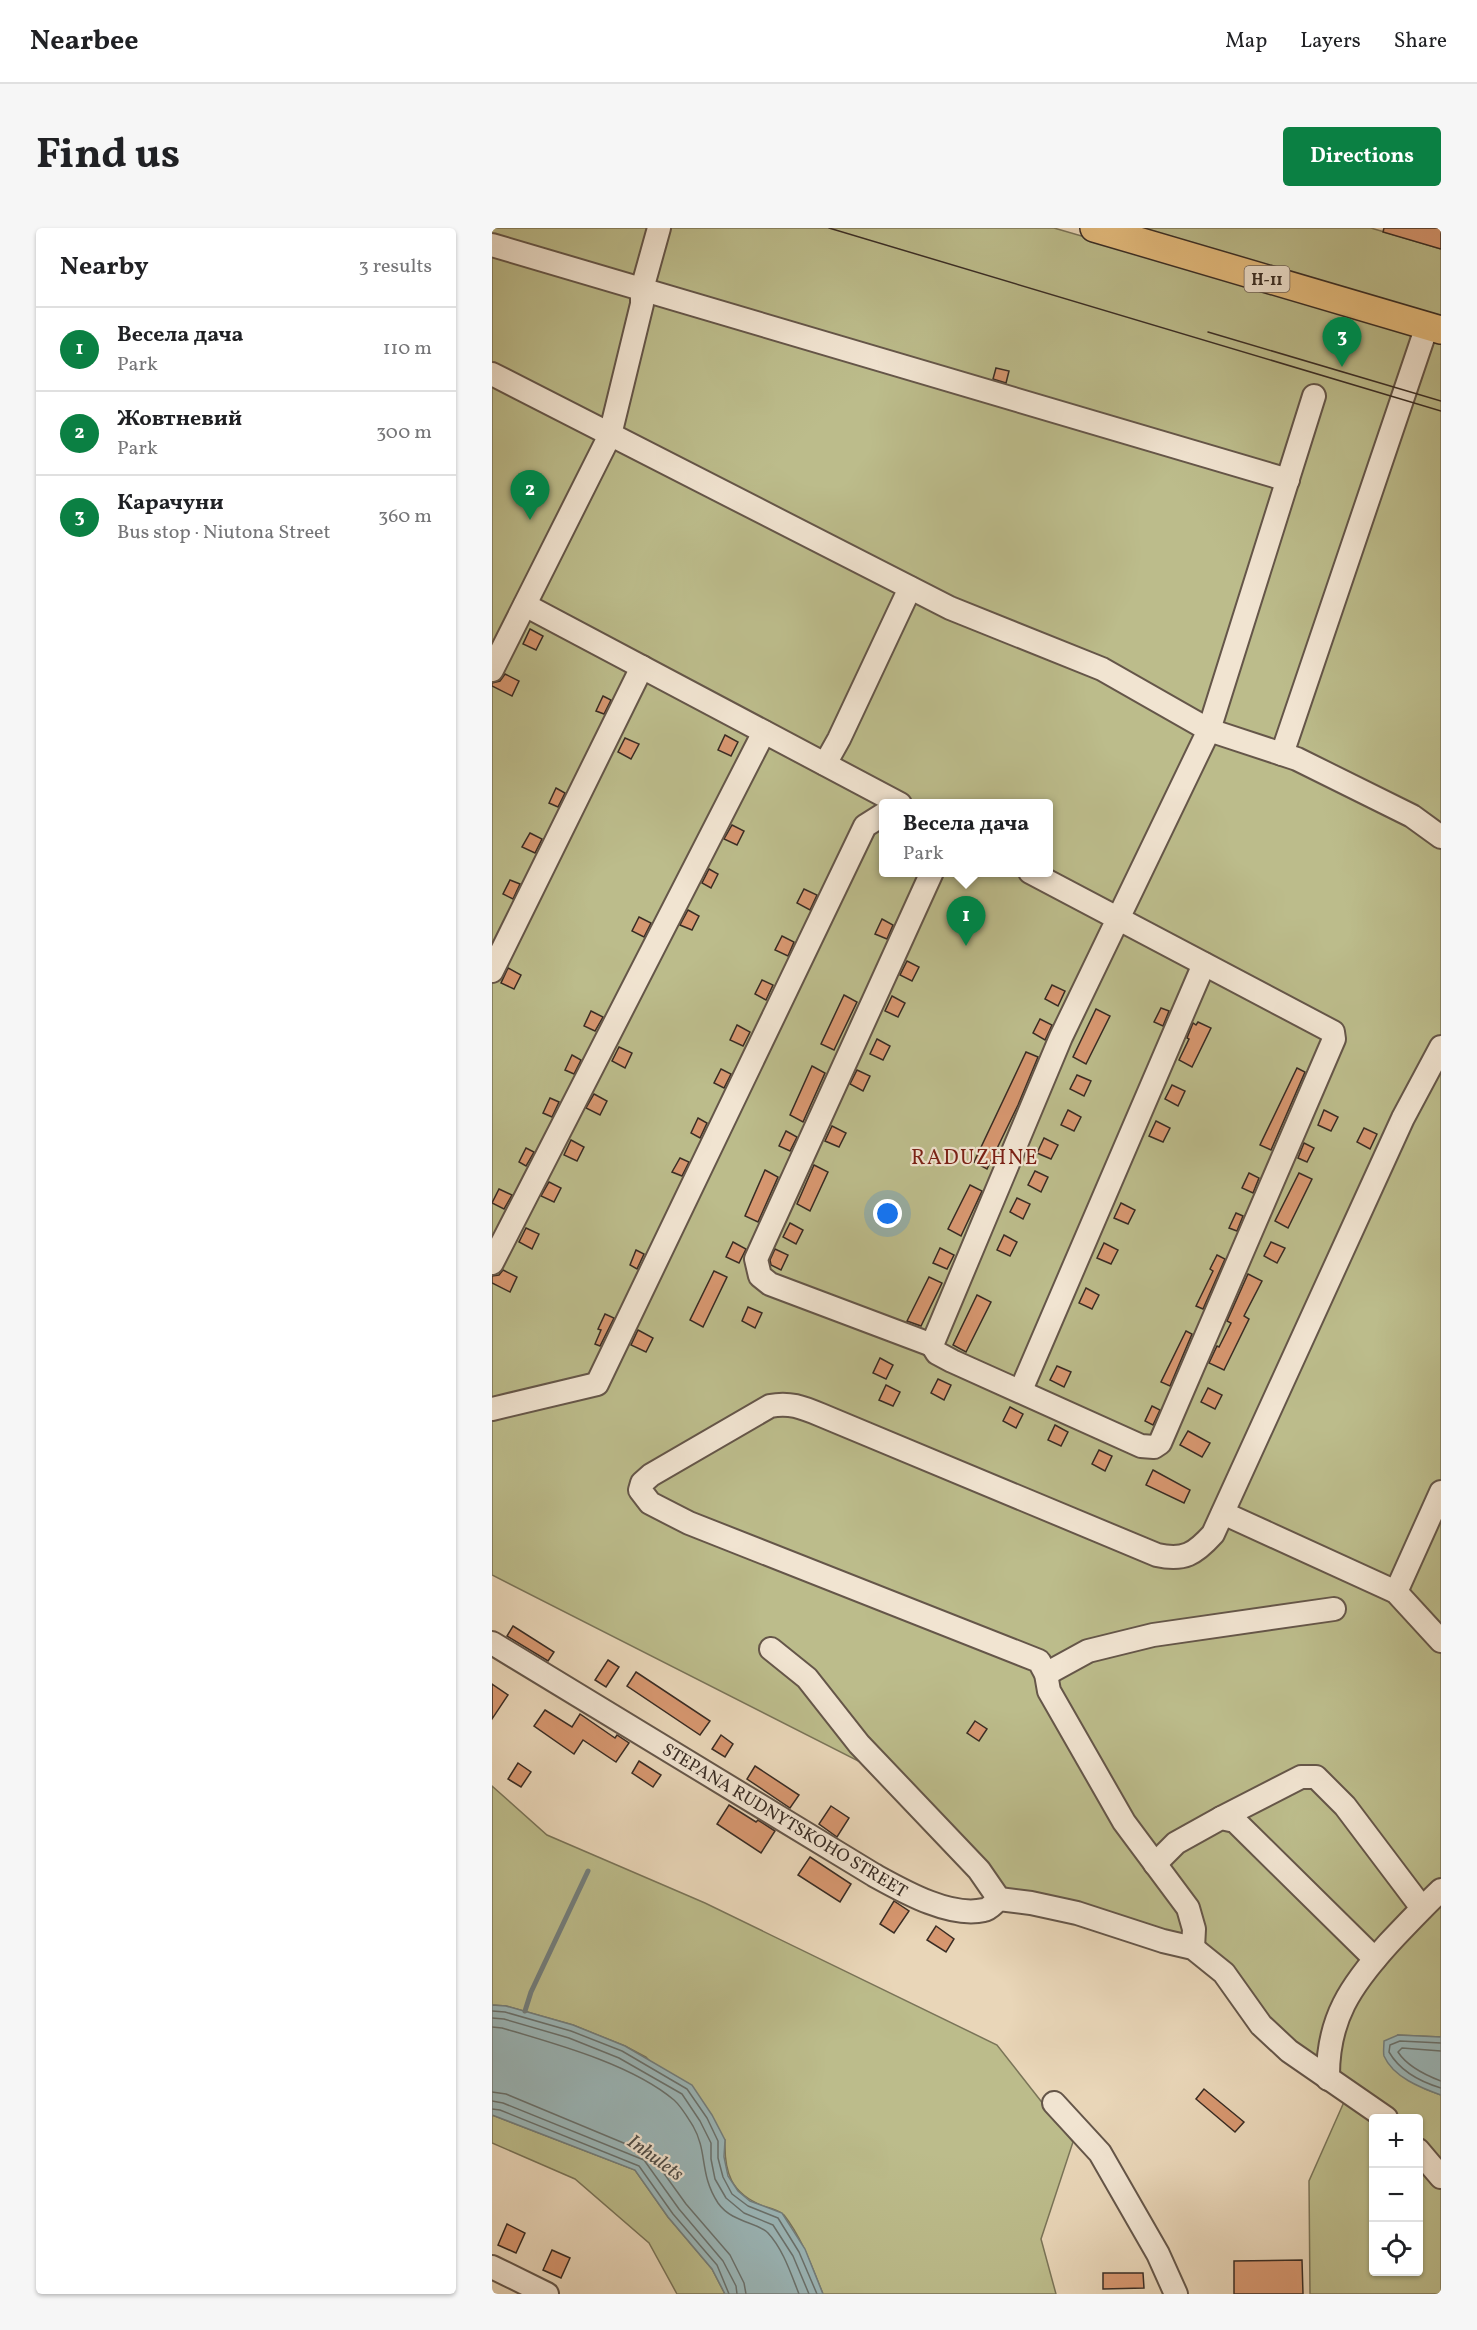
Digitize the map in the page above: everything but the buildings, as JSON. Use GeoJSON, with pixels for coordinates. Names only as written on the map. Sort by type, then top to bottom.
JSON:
{"type":"FeatureCollection","features":[{"type":"Feature","properties":{"kind":"main road","name":"Н-11"},"geometry":{"type":"LineString","coordinates":[[1094,228],[1434,328]]}},
{"type":"Feature","properties":{"kind":"street"},"geometry":{"type":"LineString","coordinates":[[492,670],[610,435],[642,304],[642,289],[659,228]]}},
{"type":"Feature","properties":{"kind":"street"},"geometry":{"type":"LineString","coordinates":[[492,245],[1288,480]]}},
{"type":"Feature","properties":{"kind":"street"},"geometry":{"type":"LineString","coordinates":[[1282,754],[1434,328]]}},
{"type":"Feature","properties":{"kind":"street"},"geometry":{"type":"LineString","coordinates":[[492,374],[950,608],[1102,669],[1209,729],[1297,759],[1412,816],[1441,837]]}},
{"type":"Feature","properties":{"kind":"street"},"geometry":{"type":"LineString","coordinates":[[932,1345],[1061,1037],[1209,729],[1314,396]]}},
{"type":"Feature","properties":{"kind":"street"},"geometry":{"type":"LineString","coordinates":[[825,764],[840,739],[910,588]]}},
{"type":"Feature","properties":{"kind":"street"},"geometry":{"type":"LineString","coordinates":[[525,605],[891,799]]}},
{"type":"Feature","properties":{"kind":"street"},"geometry":{"type":"LineString","coordinates":[[492,971],[642,667]]}},
{"type":"Feature","properties":{"kind":"street"},"geometry":{"type":"LineString","coordinates":[[492,1263],[764,732]]}},
{"type":"Feature","properties":{"kind":"street"},"geometry":{"type":"LineString","coordinates":[[492,1409],[597,1384],[866,826],[879,817]]}},
{"type":"Feature","properties":{"kind":"street"},"geometry":{"type":"LineString","coordinates":[[930,877],[756,1259],[760,1276],[770,1284],[932,1345],[936,1353],[1141,1446],[1154,1447],[1160,1443],[1334,1039],[1333,1032],[1038,877]]}},
{"type":"Feature","properties":{"kind":"street"},"geometry":{"type":"LineString","coordinates":[[1021,1390],[1204,964]]}},
{"type":"Feature","properties":{"kind":"street"},"geometry":{"type":"LineString","coordinates":[[1193,1948],[1194,1929],[1188,1908],[1124,1822],[1059,1710],[1049,1691],[1046,1674],[1039,1661],[688,1523],[650,1503],[640,1490],[642,1484],[651,1475],[770,1406],[783,1403],[797,1405],[821,1414],[1157,1555],[1174,1558],[1189,1555],[1202,1547],[1213,1534],[1402,1118],[1441,1047]]}},
{"type":"Feature","properties":{"kind":"street"},"geometry":{"type":"LineString","coordinates":[[1396,1593],[1441,1492]]}},
{"type":"Feature","properties":{"kind":"street"},"geometry":{"type":"LineString","coordinates":[[1223,1513],[1396,1593],[1441,1641]]}},
{"type":"Feature","properties":{"kind":"street"},"geometry":{"type":"LineString","coordinates":[[1046,1674],[1088,1652],[1153,1635],[1334,1609]]}},
{"type":"Feature","properties":{"kind":"street","name":"STEPANA RUDNYTSKOHO STREET"},"geometry":{"type":"LineString","coordinates":[[492,1642],[874,1875],[919,1900],[969,1911],[987,1910],[999,1899]]}},
{"type":"Feature","properties":{"kind":"street"},"geometry":{"type":"LineString","coordinates":[[771,1649],[807,1678],[860,1744],[979,1870],[999,1899],[1077,1913],[1163,1941],[1193,1948],[1224,1973],[1261,2025],[1289,2051],[1380,2114]]}},
{"type":"Feature","properties":{"kind":"street"},"geometry":{"type":"LineString","coordinates":[[1155,1864],[1176,1843],[1221,1818],[1301,1777],[1316,1777],[1345,1806],[1422,1908]]}},
{"type":"Feature","properties":{"kind":"street"},"geometry":{"type":"LineString","coordinates":[[1221,1818],[1234,1821],[1244,1829],[1375,1959]]}},
{"type":"Feature","properties":{"kind":"street"},"geometry":{"type":"LineString","coordinates":[[1328,2079],[1328,2060],[1343,2003],[1361,1975],[1441,1890]]}},
{"type":"Feature","properties":{"kind":"street"},"geometry":{"type":"LineString","coordinates":[[1054,2103],[1100,2153],[1158,2254],[1176,2294]]}},
{"type":"Feature","properties":{"kind":"street"},"geometry":{"type":"LineString","coordinates":[[1423,2155],[1441,2177]]}},
{"type":"Feature","properties":{"kind":"street"},"geometry":{"type":"LineString","coordinates":[[492,2267],[547,2294]]}},
{"type":"Feature","properties":{"kind":"green space"},"geometry":{"type":"Polygon","coordinates":[[[492,228],[1054,228],[1441,340],[1441,2037],[1398,2035],[1425,2089],[1441,2095],[1441,2294],[1310,2294],[1309,2181],[1348,2093],[1206,1957],[999,1899],[890,1777],[492,1575],[492,228]]]}},
{"type":"Feature","properties":{"kind":"green space"},"geometry":{"type":"Polygon","coordinates":[[[1127,228],[1371,228],[1441,249],[1441,319],[1127,228]]]}},
{"type":"Feature","properties":{"kind":"green space"},"geometry":{"type":"Polygon","coordinates":[[[492,1786],[547,1835],[705,1903],[997,2045],[1073,2142],[1041,2239],[1056,2294],[823,2294],[811,2263],[784,2215],[743,2195],[728,2172],[725,2140],[646,2057],[573,2025],[506,2006],[492,2005],[492,1786]]]}},
{"type":"Feature","properties":{"kind":"green space"},"geometry":{"type":"Polygon","coordinates":[[[492,2115],[635,2170],[668,2217],[712,2269],[725,2294],[677,2294],[649,2243],[575,2179],[492,2143],[492,2115]]]}},
{"type":"Feature","properties":{"kind":"water","name":"Inhulets"},"geometry":{"type":"Polygon","coordinates":[[[492,2005],[506,2006],[573,2025],[625,2046],[692,2085],[725,2140],[724,2157],[728,2176],[738,2191],[750,2201],[782,2213],[805,2249],[823,2294],[725,2294],[712,2269],[668,2217],[635,2170],[492,2115],[492,2005]]]}},
{"type":"Feature","properties":{"kind":"water"},"geometry":{"type":"Polygon","coordinates":[[[1398,2035],[1441,2037],[1441,2095],[1408,2081],[1388,2063],[1384,2056],[1384,2041],[1398,2035]]]}},
{"type":"Feature","properties":{"kind":"waterway"},"geometry":{"type":"LineString","coordinates":[[525,2011],[531,1992],[588,1871]]}},
{"type":"Feature","properties":{"kind":"tram line"},"geometry":{"type":"LineString","coordinates":[[829,228],[1441,411]]}},
{"type":"Feature","properties":{"kind":"tram line"},"geometry":{"type":"LineString","coordinates":[[1208,332],[1441,401]]}},
{"type":"Feature","properties":{"kind":"place","name":"Карачуни"},"geometry":{"type":"Point","coordinates":[1342,367]}},
{"type":"Feature","properties":{"kind":"place","name":"Жовтневий"},"geometry":{"type":"Point","coordinates":[530,520]}},
{"type":"Feature","properties":{"kind":"place","name":"Весела дача"},"geometry":{"type":"Point","coordinates":[966,946]}},
{"type":"Feature","properties":{"kind":"district","name":"RADUZHNE"},"geometry":{"type":"Point","coordinates":[975,1157]}}]}
